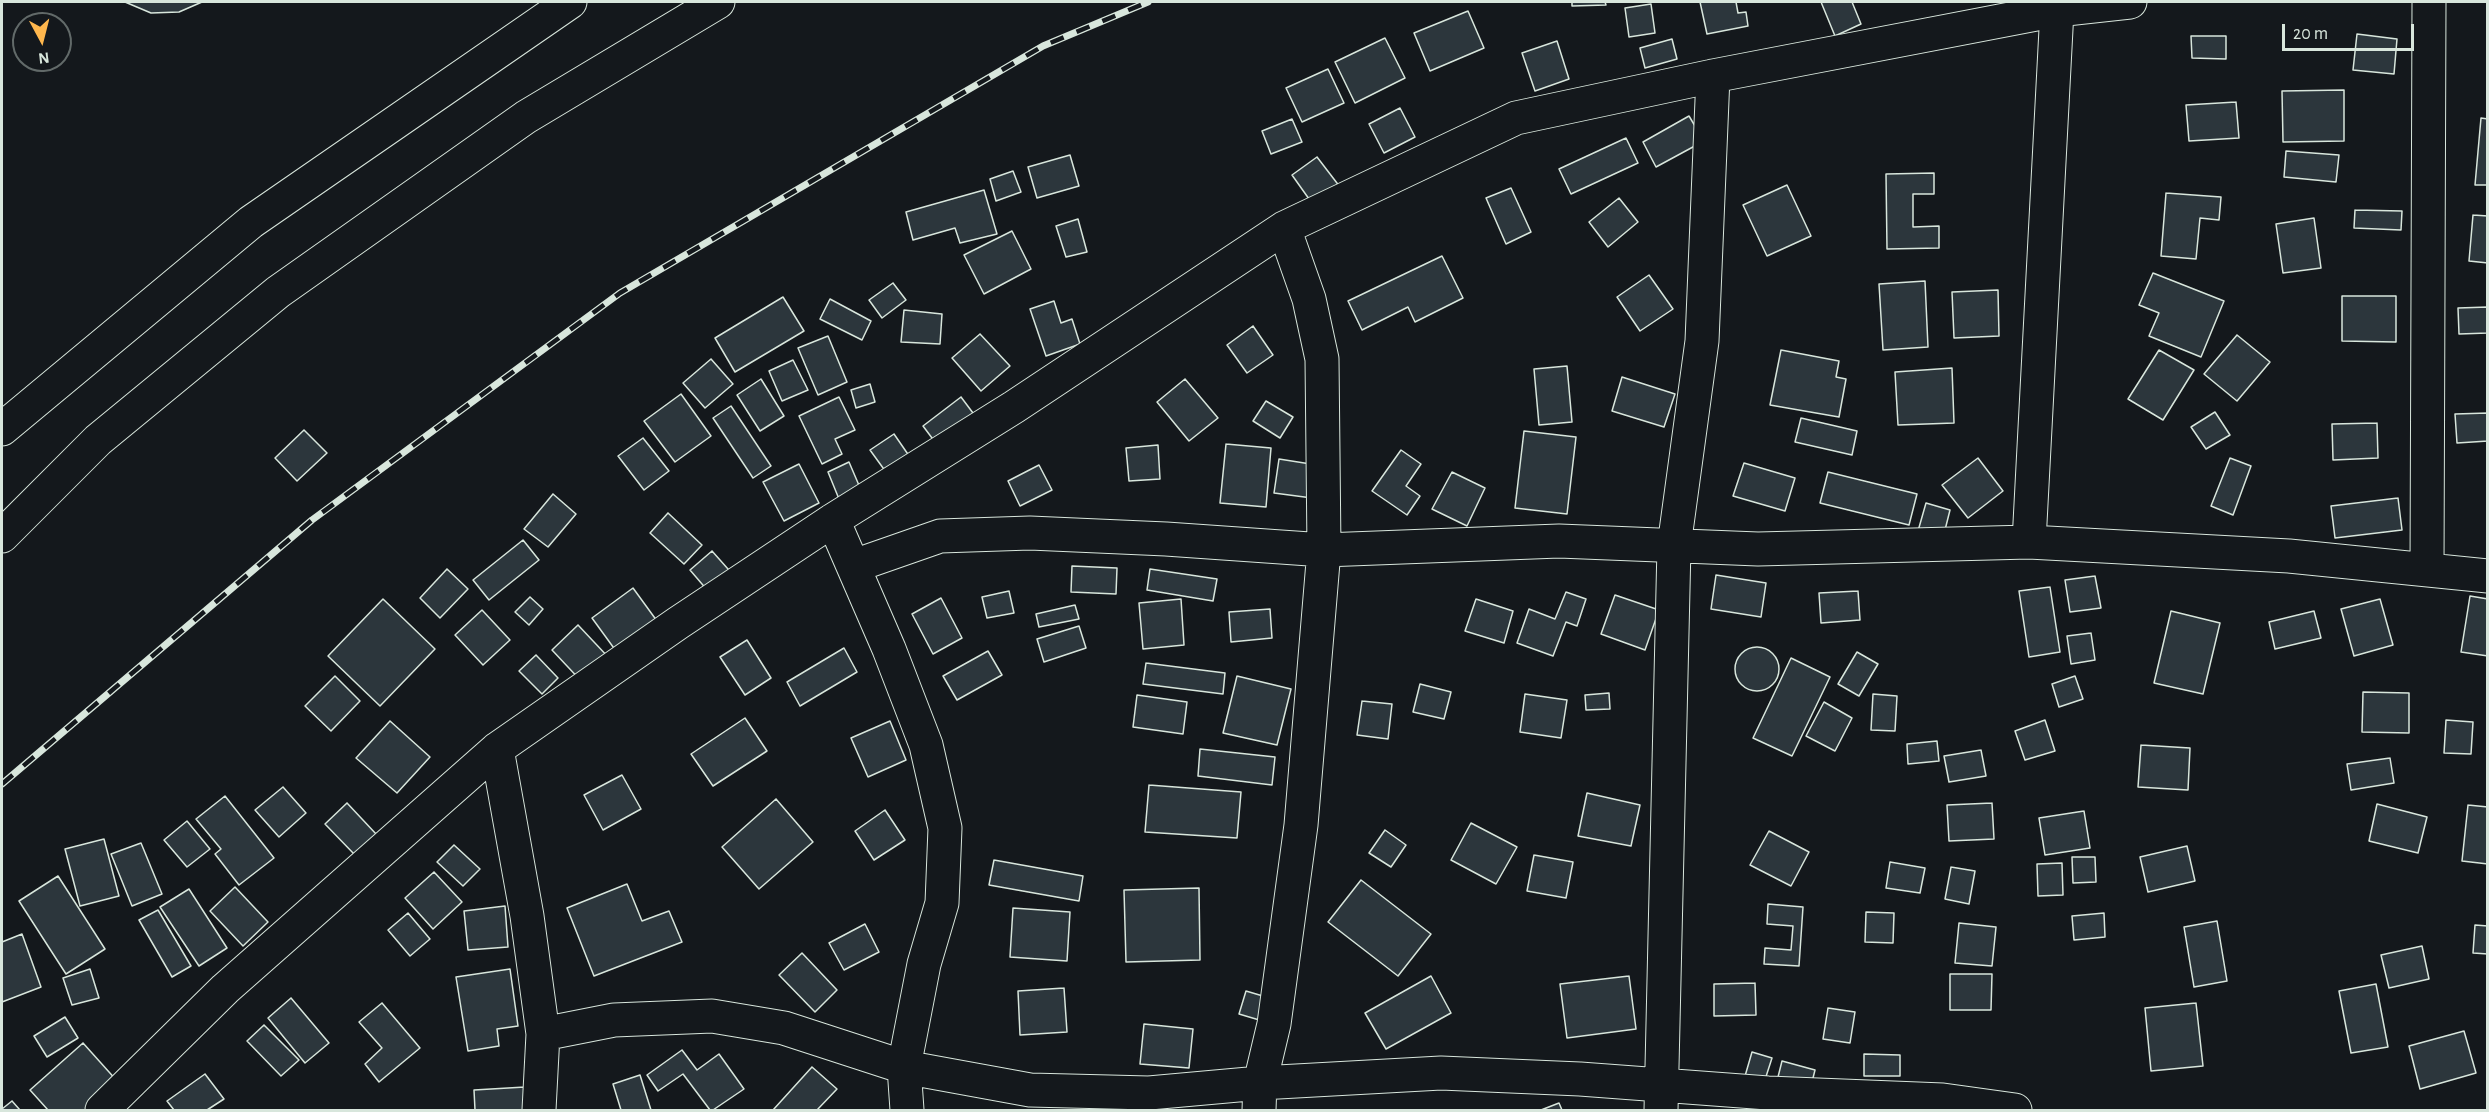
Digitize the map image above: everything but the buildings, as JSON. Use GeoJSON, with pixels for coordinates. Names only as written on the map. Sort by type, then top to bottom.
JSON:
{"type":"FeatureCollection","features":[{"type":"Feature","properties":{"kind":"main road"},"geometry":{"type":"LineString","coordinates":[[2,429],[251,222],[570,2]]}},
{"type":"Feature","properties":{"kind":"main road"},"geometry":{"type":"LineString","coordinates":[[2,536],[98,440],[278,292],[526,117],[718,2]]}},
{"type":"Feature","properties":{"kind":"main road"},"geometry":{"type":"LineString","coordinates":[[102,1110],[225,989],[497,749],[678,623],[833,520],[1014,407],[1284,228],[1516,118],[1713,76],[2057,10],[2130,2]]}},
{"type":"Feature","properties":{"kind":"main road"},"geometry":{"type":"LineString","coordinates":[[2427,569],[2429,2]]}},
{"type":"Feature","properties":{"kind":"main road"},"geometry":{"type":"LineString","coordinates":[[2029,542],[2057,10]]}},
{"type":"Feature","properties":{"kind":"main road"},"geometry":{"type":"LineString","coordinates":[[1661,1097],[1674,546],[1702,341],[1713,76]]}},
{"type":"Feature","properties":{"kind":"main road"},"geometry":{"type":"LineString","coordinates":[[1259,1096],[1274,1024],[1301,825],[1324,550],[1322,359],[1309,299],[1284,228]]}},
{"type":"Feature","properties":{"kind":"main road"},"geometry":{"type":"LineString","coordinates":[[833,520],[854,566],[926,745],[945,828],[942,903],[924,964],[904,1067],[907,1110]]}},
{"type":"Feature","properties":{"kind":"main road"},"geometry":{"type":"LineString","coordinates":[[854,566],[940,536],[996,534],[1166,539],[1324,550],[1559,541],[1758,549],[2029,542],[2289,556],[2487,576]]}},
{"type":"Feature","properties":{"kind":"main road"},"geometry":{"type":"LineString","coordinates":[[497,749],[527,916],[543,1034],[539,1110]]}},
{"type":"Feature","properties":{"kind":"main road"},"geometry":{"type":"LineString","coordinates":[[543,1034],[614,1020],[712,1016],[784,1028],[904,1067],[1030,1090],[1259,1096],[1441,1073],[1661,1097],[1768,1093],[1943,1100],[2015,1110]]}},
{"type":"Feature","properties":{"kind":"railway"},"geometry":{"type":"LineString","coordinates":[[2,784],[312,520],[620,293],[1043,46],[1148,2]]}}]}
